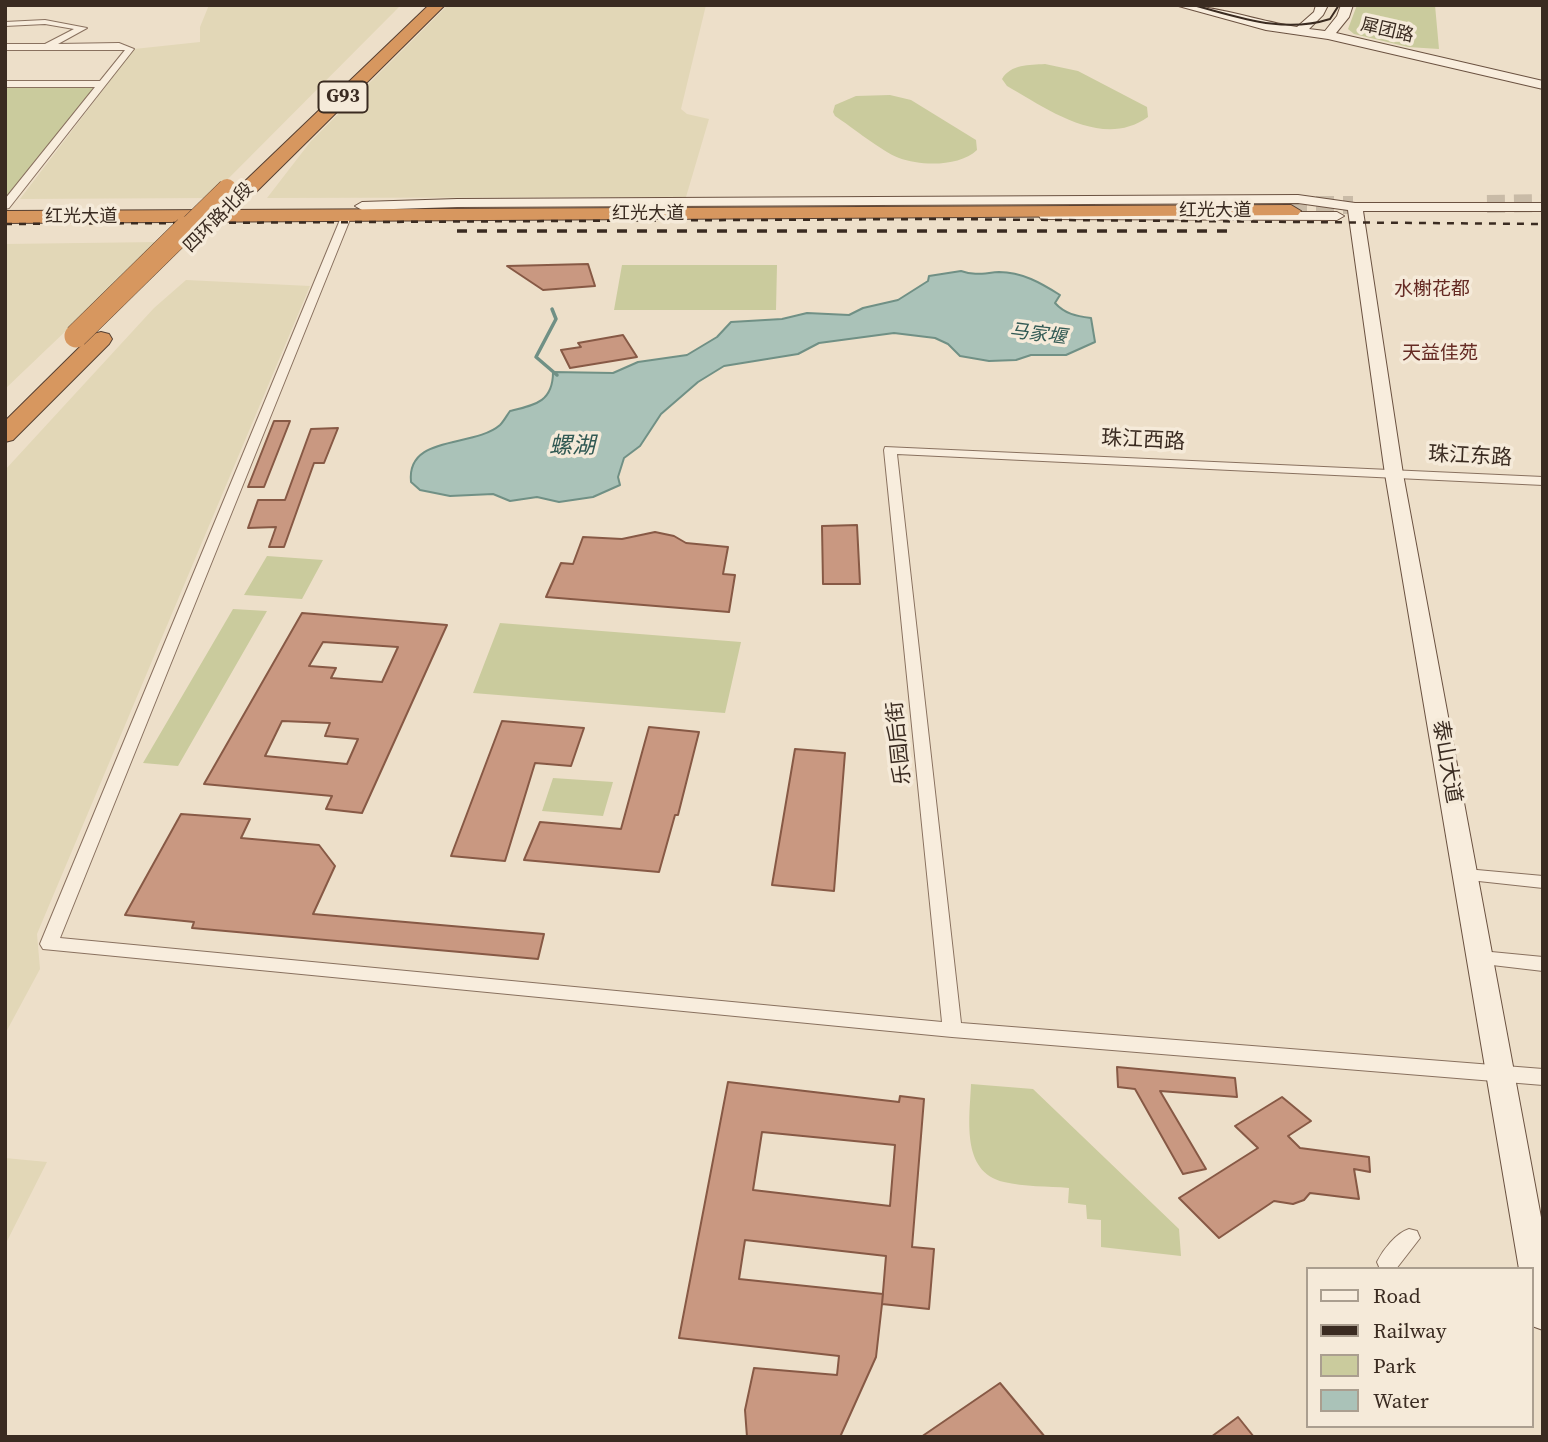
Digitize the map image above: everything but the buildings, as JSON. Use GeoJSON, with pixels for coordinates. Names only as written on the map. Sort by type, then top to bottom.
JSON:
{"type":"FeatureCollection","features":[{"type":"Feature","properties":{"kind":"highway","name":"四环路北段"},"geometry":{"type":"LineString","coordinates":[[5,407],[76,335],[438,5]]}},
{"type":"Feature","properties":{"kind":"highway","name":"四环路北段"},"geometry":{"type":"LineString","coordinates":[[5,435],[101,339],[238,188],[275,139],[416,6]]}},
{"type":"Feature","properties":{"kind":"highway"},"geometry":{"type":"LineString","coordinates":[[834,208],[943,201]]}},
{"type":"Feature","properties":{"kind":"highway","name":"红光大道"},"geometry":{"type":"LineString","coordinates":[[5,208],[354,211],[857,212],[1290,208],[452,210],[354,211],[5,218]]}},
{"type":"Feature","properties":{"kind":"main road","name":"犀团路"},"geometry":{"type":"LineString","coordinates":[[1181,5],[1305,26]]}},
{"type":"Feature","properties":{"kind":"main road","name":"犀团路"},"geometry":{"type":"LineString","coordinates":[[1212,5],[1543,84]]}},
{"type":"Feature","properties":{"kind":"main road"},"geometry":{"type":"LineString","coordinates":[[1305,26],[1322,5]]}},
{"type":"Feature","properties":{"kind":"main road"},"geometry":{"type":"LineString","coordinates":[[1330,34],[1347,5]]}},
{"type":"Feature","properties":{"kind":"main road"},"geometry":{"type":"LineString","coordinates":[[354,211],[457,203],[1298,199],[1356,212],[1543,215]]}},
{"type":"Feature","properties":{"kind":"main road"},"geometry":{"type":"LineString","coordinates":[[857,212],[959,216],[1356,212],[1543,207]]}},
{"type":"Feature","properties":{"kind":"main road","name":"泰山大道"},"geometry":{"type":"LineString","coordinates":[[1356,212],[1394,474],[1543,1315]]}},
{"type":"Feature","properties":{"kind":"street"},"geometry":{"type":"LineString","coordinates":[[5,24],[45,22],[83,28],[46,46]]}},
{"type":"Feature","properties":{"kind":"street"},"geometry":{"type":"LineString","coordinates":[[5,47],[130,48],[5,208]]}},
{"type":"Feature","properties":{"kind":"street"},"geometry":{"type":"LineString","coordinates":[[5,84],[102,84]]}},
{"type":"Feature","properties":{"kind":"street"},"geometry":{"type":"LineString","coordinates":[[354,211],[49,944],[952,1030],[1543,1077]]}},
{"type":"Feature","properties":{"kind":"street","name":"乐园后街"},"geometry":{"type":"LineString","coordinates":[[890,450],[952,1030]]}},
{"type":"Feature","properties":{"kind":"street","name":"珠江西路"},"geometry":{"type":"LineString","coordinates":[[890,450],[1394,474]]}},
{"type":"Feature","properties":{"kind":"street","name":"珠江东路"},"geometry":{"type":"LineString","coordinates":[[1394,474],[1543,481]]}},
{"type":"Feature","properties":{"kind":"street"},"geometry":{"type":"LineString","coordinates":[[1466,875],[1543,882]]}},
{"type":"Feature","properties":{"kind":"street"},"geometry":{"type":"LineString","coordinates":[[1481,958],[1543,964]]}},
{"type":"Feature","properties":{"kind":"street"},"geometry":{"type":"LineString","coordinates":[[1388,1262],[1409,1238]]}},
{"type":"Feature","properties":{"kind":"shaded area"},"geometry":{"type":"Polygon","coordinates":[[[209,5],[401,5],[209,198],[20,199],[134,49],[200,42],[200,27],[209,5]]]}},
{"type":"Feature","properties":{"kind":"shaded area"},"geometry":{"type":"Polygon","coordinates":[[[448,5],[706,5],[681,109],[687,114],[709,119],[686,197],[267,198],[311,141],[448,5]]]}},
{"type":"Feature","properties":{"kind":"shaded area"},"geometry":{"type":"Polygon","coordinates":[[[159,242],[5,389],[5,244],[159,242]]]}},
{"type":"Feature","properties":{"kind":"shaded area"},"geometry":{"type":"Polygon","coordinates":[[[186,280],[310,286],[37,934],[40,969],[5,1034],[5,470],[154,308],[186,280]]]}},
{"type":"Feature","properties":{"kind":"shaded area"},"geometry":{"type":"Polygon","coordinates":[[[5,1158],[47,1162],[5,1245],[5,1158]]]}},
{"type":"Feature","properties":{"kind":"green space"},"geometry":{"type":"Polygon","coordinates":[[[1357,5],[1435,5],[1439,49],[1408,47],[1354,34],[1348,29],[1357,5]]]}},
{"type":"Feature","properties":{"kind":"green space"},"geometry":{"type":"Polygon","coordinates":[[[1045,64],[1078,71],[1147,107],[1148,117],[1130,126],[1112,129],[1093,127],[1057,114],[1007,86],[1002,79],[1015,68],[1045,64]]]}},
{"type":"Feature","properties":{"kind":"green space"},"geometry":{"type":"Polygon","coordinates":[[[94,87],[90,94],[5,200],[5,88],[94,87]]]}},
{"type":"Feature","properties":{"kind":"green space"},"geometry":{"type":"Polygon","coordinates":[[[890,95],[911,100],[976,140],[977,150],[960,160],[950,162],[908,161],[875,145],[833,112],[835,105],[856,96],[890,95]]]}},
{"type":"Feature","properties":{"kind":"green space"},"geometry":{"type":"Polygon","coordinates":[[[622,265],[777,265],[776,310],[614,310],[622,265]]]}},
{"type":"Feature","properties":{"kind":"green space"},"geometry":{"type":"Polygon","coordinates":[[[267,556],[323,560],[302,599],[244,595],[267,556]]]}},
{"type":"Feature","properties":{"kind":"green space"},"geometry":{"type":"Polygon","coordinates":[[[233,609],[267,611],[178,766],[143,763],[233,609]]]}},
{"type":"Feature","properties":{"kind":"green space"},"geometry":{"type":"Polygon","coordinates":[[[500,623],[741,642],[725,713],[473,693],[500,623]]]}},
{"type":"Feature","properties":{"kind":"green space"},"geometry":{"type":"Polygon","coordinates":[[[553,778],[613,782],[603,816],[542,811],[553,778]]]}},
{"type":"Feature","properties":{"kind":"green space"},"geometry":{"type":"Polygon","coordinates":[[[971,1084],[1033,1089],[1179,1229],[1181,1256],[1101,1247],[1101,1220],[1087,1219],[1086,1205],[1068,1203],[1069,1188],[1012,1184],[990,1176],[980,1167],[971,1142],[971,1084]]]}},
{"type":"Feature","properties":{"kind":"water","name":"螺湖"},"geometry":{"type":"Polygon","coordinates":[[[961,271],[975,274],[1007,272],[1038,282],[1060,295],[1055,303],[1063,310],[1091,318],[1095,342],[1066,355],[1031,355],[1016,360],[989,361],[960,356],[948,344],[935,338],[894,333],[819,343],[798,354],[724,366],[698,382],[661,414],[640,446],[624,458],[618,477],[620,485],[593,497],[559,502],[537,497],[510,501],[493,494],[450,496],[420,490],[411,482],[412,467],[419,456],[444,444],[489,432],[500,425],[510,411],[535,404],[550,390],[553,372],[613,373],[638,362],[687,355],[717,337],[731,322],[782,319],[807,313],[849,315],[863,308],[898,300],[928,281],[929,276],[961,271]]]}},
{"type":"Feature","properties":{"kind":"waterway"},"geometry":{"type":"LineString","coordinates":[[552,309],[556,319],[536,357],[557,375]]}},
{"type":"Feature","properties":{"kind":"tunnel"},"geometry":{"type":"LineString","coordinates":[[1487,204],[1543,203]]}},
{"type":"Feature","properties":{"kind":"tunnel"},"geometry":{"type":"LineString","coordinates":[[1289,205],[1353,205]]}},
{"type":"Feature","properties":{"kind":"tram line"},"geometry":{"type":"LineString","coordinates":[[1193,5],[1244,19],[1295,25],[1330,19],[1339,5]]}},
{"type":"Feature","properties":{"kind":"railway"},"geometry":{"type":"LineString","coordinates":[[5,224],[935,219],[1543,224]]}},
{"type":"Feature","properties":{"kind":"railway"},"geometry":{"type":"LineString","coordinates":[[457,231],[1230,231]]}},
{"type":"Feature","properties":{"kind":"district","name":"水榭花都"},"geometry":{"type":"Point","coordinates":[1432,290]}},
{"type":"Feature","properties":{"kind":"district","name":"天益佳苑"},"geometry":{"type":"Point","coordinates":[1440,354]}},
{"type":"Feature","properties":{"kind":"water label","name":"马家堰"},"geometry":{"type":"Point","coordinates":[1038,335]}}]}
